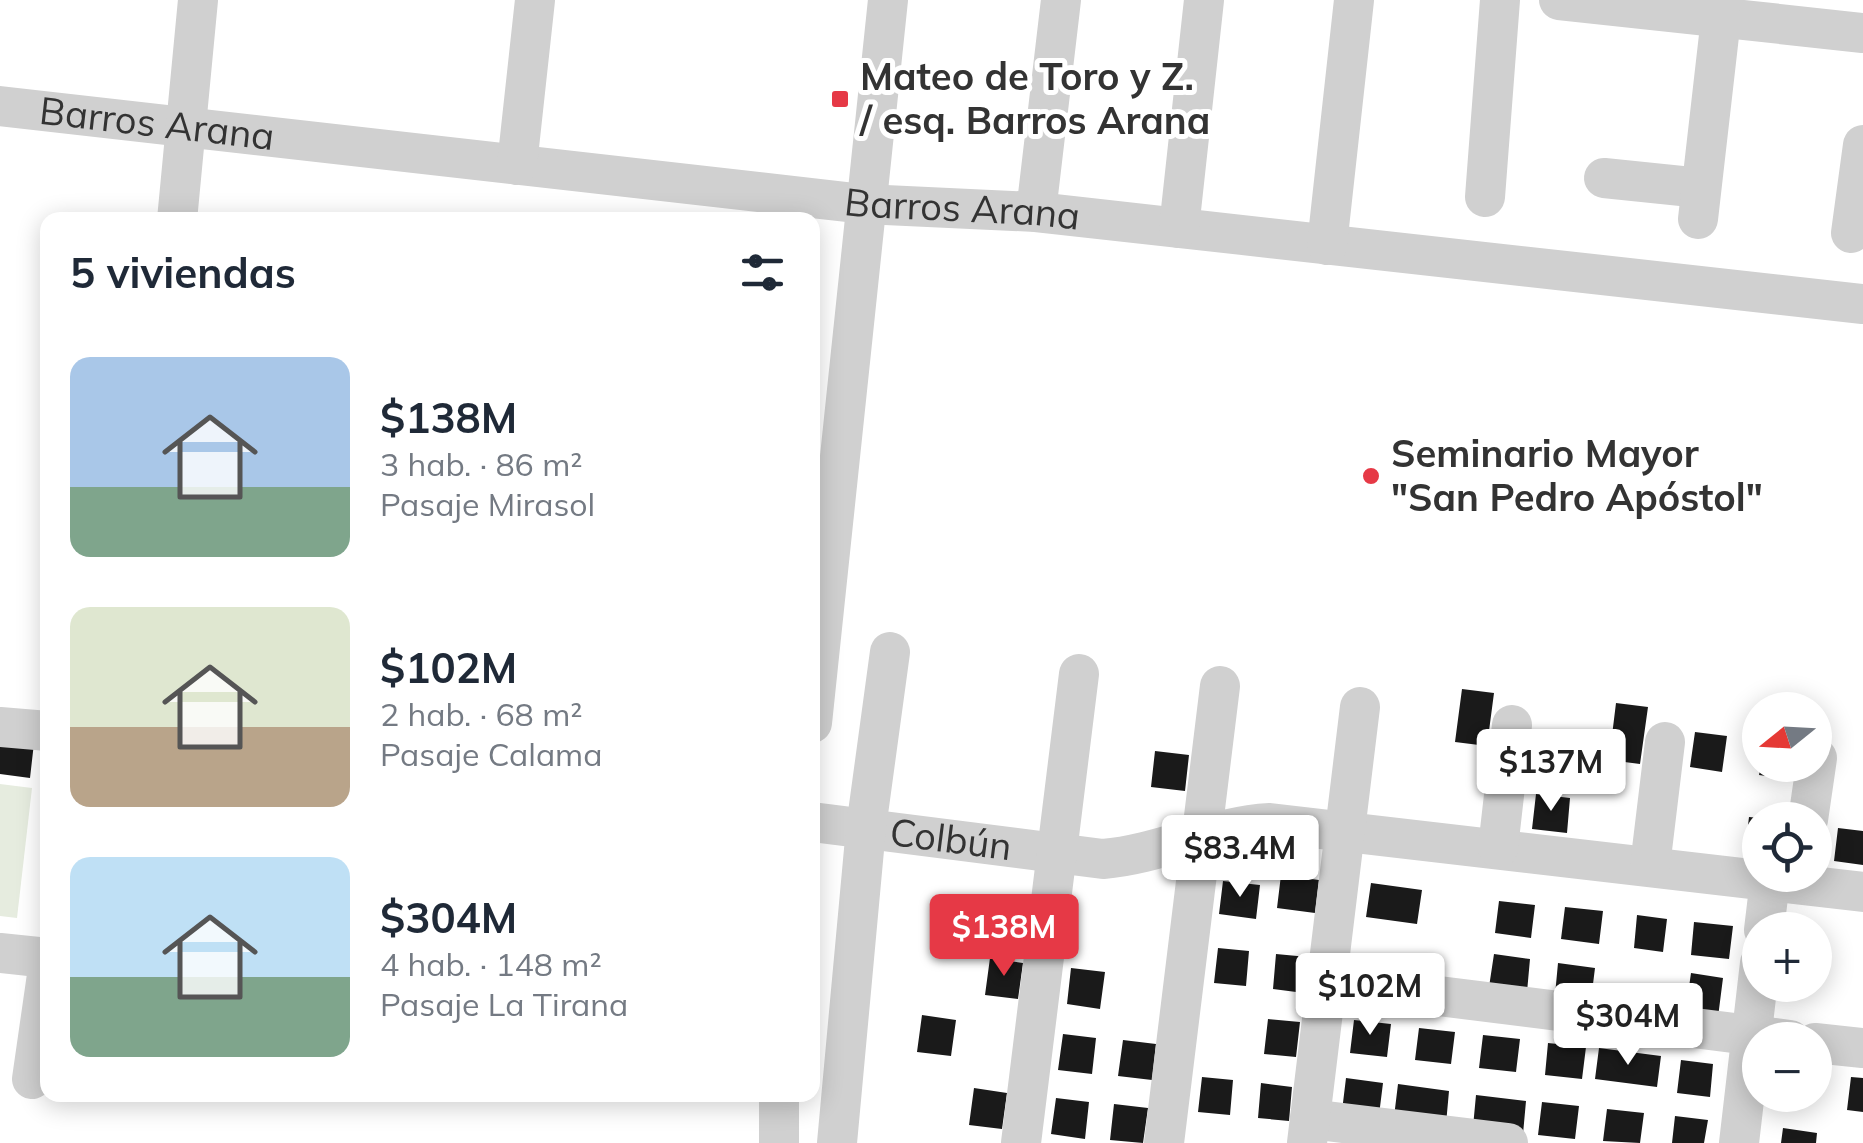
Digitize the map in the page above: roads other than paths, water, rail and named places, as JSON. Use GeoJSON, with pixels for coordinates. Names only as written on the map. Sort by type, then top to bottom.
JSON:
{"type":"FeatureCollection","features":[{"type":"Feature","properties":{"kind":"street"},"geometry":{"type":"LineString","coordinates":[[178,212],[198,0]]}},
{"type":"Feature","properties":{"kind":"street"},"geometry":{"type":"LineString","coordinates":[[517,165],[535,0]]}},
{"type":"Feature","properties":{"kind":"street"},"geometry":{"type":"LineString","coordinates":[[820,578],[829,405],[864,204],[888,0]]}},
{"type":"Feature","properties":{"kind":"street"},"geometry":{"type":"LineString","coordinates":[[1036,212],[1061,0]]}},
{"type":"Feature","properties":{"kind":"street"},"geometry":{"type":"LineString","coordinates":[[1179,228],[1204,0]]}},
{"type":"Feature","properties":{"kind":"street"},"geometry":{"type":"LineString","coordinates":[[1326,244],[1354,0]]}},
{"type":"Feature","properties":{"kind":"street"},"geometry":{"type":"LineString","coordinates":[[1485,197],[1500,0]]}},
{"type":"Feature","properties":{"kind":"street"},"geometry":{"type":"LineString","coordinates":[[1559,0],[1863,33]]}},
{"type":"Feature","properties":{"kind":"street"},"geometry":{"type":"LineString","coordinates":[[1604,178],[1700,204],[1721,18]]}},
{"type":"Feature","properties":{"kind":"street","name":"Barros Arana"},"geometry":{"type":"LineString","coordinates":[[0,106],[864,204],[1036,212],[1863,304]]}},
{"type":"Feature","properties":{"kind":"street"},"geometry":{"type":"LineString","coordinates":[[1851,234],[1863,146]]}},
{"type":"Feature","properties":{"kind":"street"},"geometry":{"type":"LineString","coordinates":[[837,1143],[866,828],[890,652]]}},
{"type":"Feature","properties":{"kind":"street"},"geometry":{"type":"LineString","coordinates":[[1021,1143],[1078,674]]}},
{"type":"Feature","properties":{"kind":"street"},"geometry":{"type":"LineString","coordinates":[[1164,1143],[1220,686]]}},
{"type":"Feature","properties":{"kind":"street"},"geometry":{"type":"LineString","coordinates":[[1360,706],[1308,1131],[1508,1143]]}},
{"type":"Feature","properties":{"kind":"street"},"geometry":{"type":"LineString","coordinates":[[1498,848],[1512,725]]}},
{"type":"Feature","properties":{"kind":"street"},"geometry":{"type":"LineString","coordinates":[[0,727],[40,730]]}},
{"type":"Feature","properties":{"kind":"street"},"geometry":{"type":"LineString","coordinates":[[1650,866],[1665,742]]}},
{"type":"Feature","properties":{"kind":"street","name":"Colbún"},"geometry":{"type":"LineString","coordinates":[[820,823],[1118,858],[1270,823],[1742,875]]}},
{"type":"Feature","properties":{"kind":"street","name":"Colbún"},"geometry":{"type":"LineString","coordinates":[[1832,887],[1863,892]]}},
{"type":"Feature","properties":{"kind":"street"},"geometry":{"type":"LineString","coordinates":[[0,953],[40,957]]}},
{"type":"Feature","properties":{"kind":"street"},"geometry":{"type":"LineString","coordinates":[[1326,982],[1742,1034]]}},
{"type":"Feature","properties":{"kind":"street"},"geometry":{"type":"LineString","coordinates":[[32,1078],[40,1023]]}},
{"type":"Feature","properties":{"kind":"street"},"geometry":{"type":"LineString","coordinates":[[1832,1045],[1863,1048]]}},
{"type":"Feature","properties":{"kind":"street"},"geometry":{"type":"LineString","coordinates":[[778,1143],[779,1102]]}},
{"type":"Feature","properties":{"kind":"street"},"geometry":{"type":"LineString","coordinates":[[1738,1143],[1748,1112]]}},
{"type":"Feature","properties":{"kind":"place","name":"Mateo de Toro y Z. / esq. Barros Arana"},"geometry":{"type":"Point","coordinates":[840,99]}},
{"type":"Feature","properties":{"kind":"place","name":"Seminario Mayor \"San Pedro Apóstol\""},"geometry":{"type":"Point","coordinates":[1371,476]}}]}
